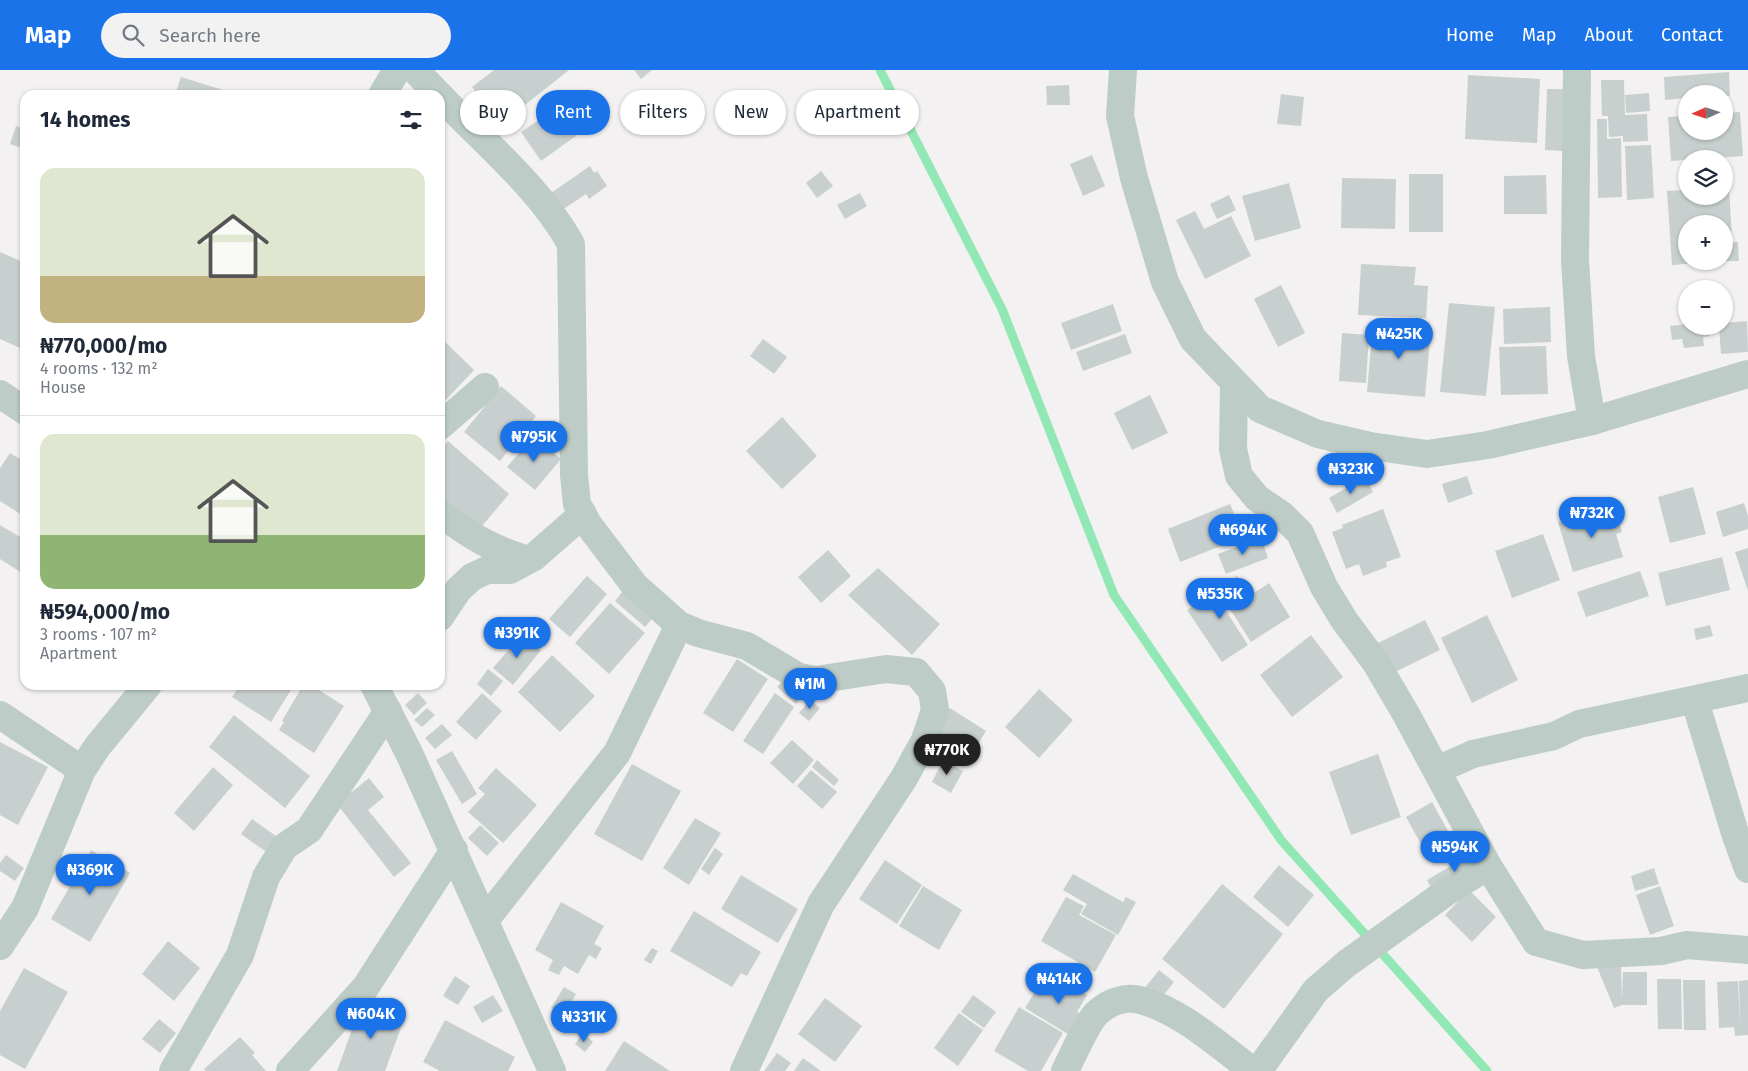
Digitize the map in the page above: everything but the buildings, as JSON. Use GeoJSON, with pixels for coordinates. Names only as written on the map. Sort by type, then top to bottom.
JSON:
{"type":"FeatureCollection","features":[{"type":"Feature","properties":{"kind":"street"},"geometry":{"type":"LineString","coordinates":[[385,90],[397,70]]}},
{"type":"Feature","properties":{"kind":"street"},"geometry":{"type":"LineString","coordinates":[[415,70],[435,90]]}},
{"type":"Feature","properties":{"kind":"street"},"geometry":{"type":"LineString","coordinates":[[1123,70],[1120,116],[1134,178],[1165,282],[1193,339],[1260,409],[1318,434],[1370,446],[1427,454],[1488,445],[1592,421],[1748,374]]}},
{"type":"Feature","properties":{"kind":"street"},"geometry":{"type":"LineString","coordinates":[[1577,70],[1575,260],[1581,356],[1592,421]]}},
{"type":"Feature","properties":{"kind":"street"},"geometry":{"type":"LineString","coordinates":[[445,100],[541,200],[558,221],[571,244],[574,475],[577,504],[635,586],[679,625],[698,633],[747,646],[799,677],[816,680],[886,670],[916,672],[932,691],[935,710],[925,740],[904,778],[821,904],[744,1071]]}},
{"type":"Feature","properties":{"kind":"street"},"geometry":{"type":"LineString","coordinates":[[1234,383],[1232,449],[1239,476],[1257,498],[1282,515],[1300,533],[1324,587],[1344,620],[1376,663],[1437,770],[1488,866],[1536,942],[1583,955],[1661,951],[1687,945],[1748,950]]}},
{"type":"Feature","properties":{"kind":"street"},"geometry":{"type":"LineString","coordinates":[[445,422],[485,387]]}},
{"type":"Feature","properties":{"kind":"street"},"geometry":{"type":"LineString","coordinates":[[0,394],[20,408]]}},
{"type":"Feature","properties":{"kind":"street"},"geometry":{"type":"LineString","coordinates":[[445,610],[458,590],[472,577],[488,570],[510,570],[528,560],[583,514]]}},
{"type":"Feature","properties":{"kind":"street"},"geometry":{"type":"LineString","coordinates":[[445,518],[474,539],[500,552],[528,560]]}},
{"type":"Feature","properties":{"kind":"street"},"geometry":{"type":"LineString","coordinates":[[486,919],[617,753],[679,625]]}},
{"type":"Feature","properties":{"kind":"street"},"geometry":{"type":"LineString","coordinates":[[1437,770],[1473,754],[1554,736],[1579,724],[1695,701],[1748,688]]}},
{"type":"Feature","properties":{"kind":"street"},"geometry":{"type":"LineString","coordinates":[[0,946],[25,908],[82,770],[144,690]]}},
{"type":"Feature","properties":{"kind":"street"},"geometry":{"type":"LineString","coordinates":[[377,690],[486,919],[552,1071]]}},
{"type":"Feature","properties":{"kind":"street"},"geometry":{"type":"LineString","coordinates":[[1695,701],[1735,833],[1748,869]]}},
{"type":"Feature","properties":{"kind":"street"},"geometry":{"type":"LineString","coordinates":[[173,1071],[240,955],[266,877],[284,847],[309,830],[388,711]]}},
{"type":"Feature","properties":{"kind":"street"},"geometry":{"type":"LineString","coordinates":[[0,715],[82,770]]}},
{"type":"Feature","properties":{"kind":"street"},"geometry":{"type":"LineString","coordinates":[[290,1071],[365,988],[454,850]]}},
{"type":"Feature","properties":{"kind":"street"},"geometry":{"type":"LineString","coordinates":[[1258,1071],[1316,990],[1362,953],[1445,893],[1488,866]]}},
{"type":"Feature","properties":{"kind":"street"},"geometry":{"type":"LineString","coordinates":[[1064,1071],[1096,1013],[1110,1003],[1122,1000],[1139,1000],[1180,1019],[1252,1071]]}},
{"type":"Feature","properties":{"kind":"waterway"},"geometry":{"type":"LineString","coordinates":[[880,70],[1002,309],[1114,595],[1281,840],[1487,1071]]}}]}
